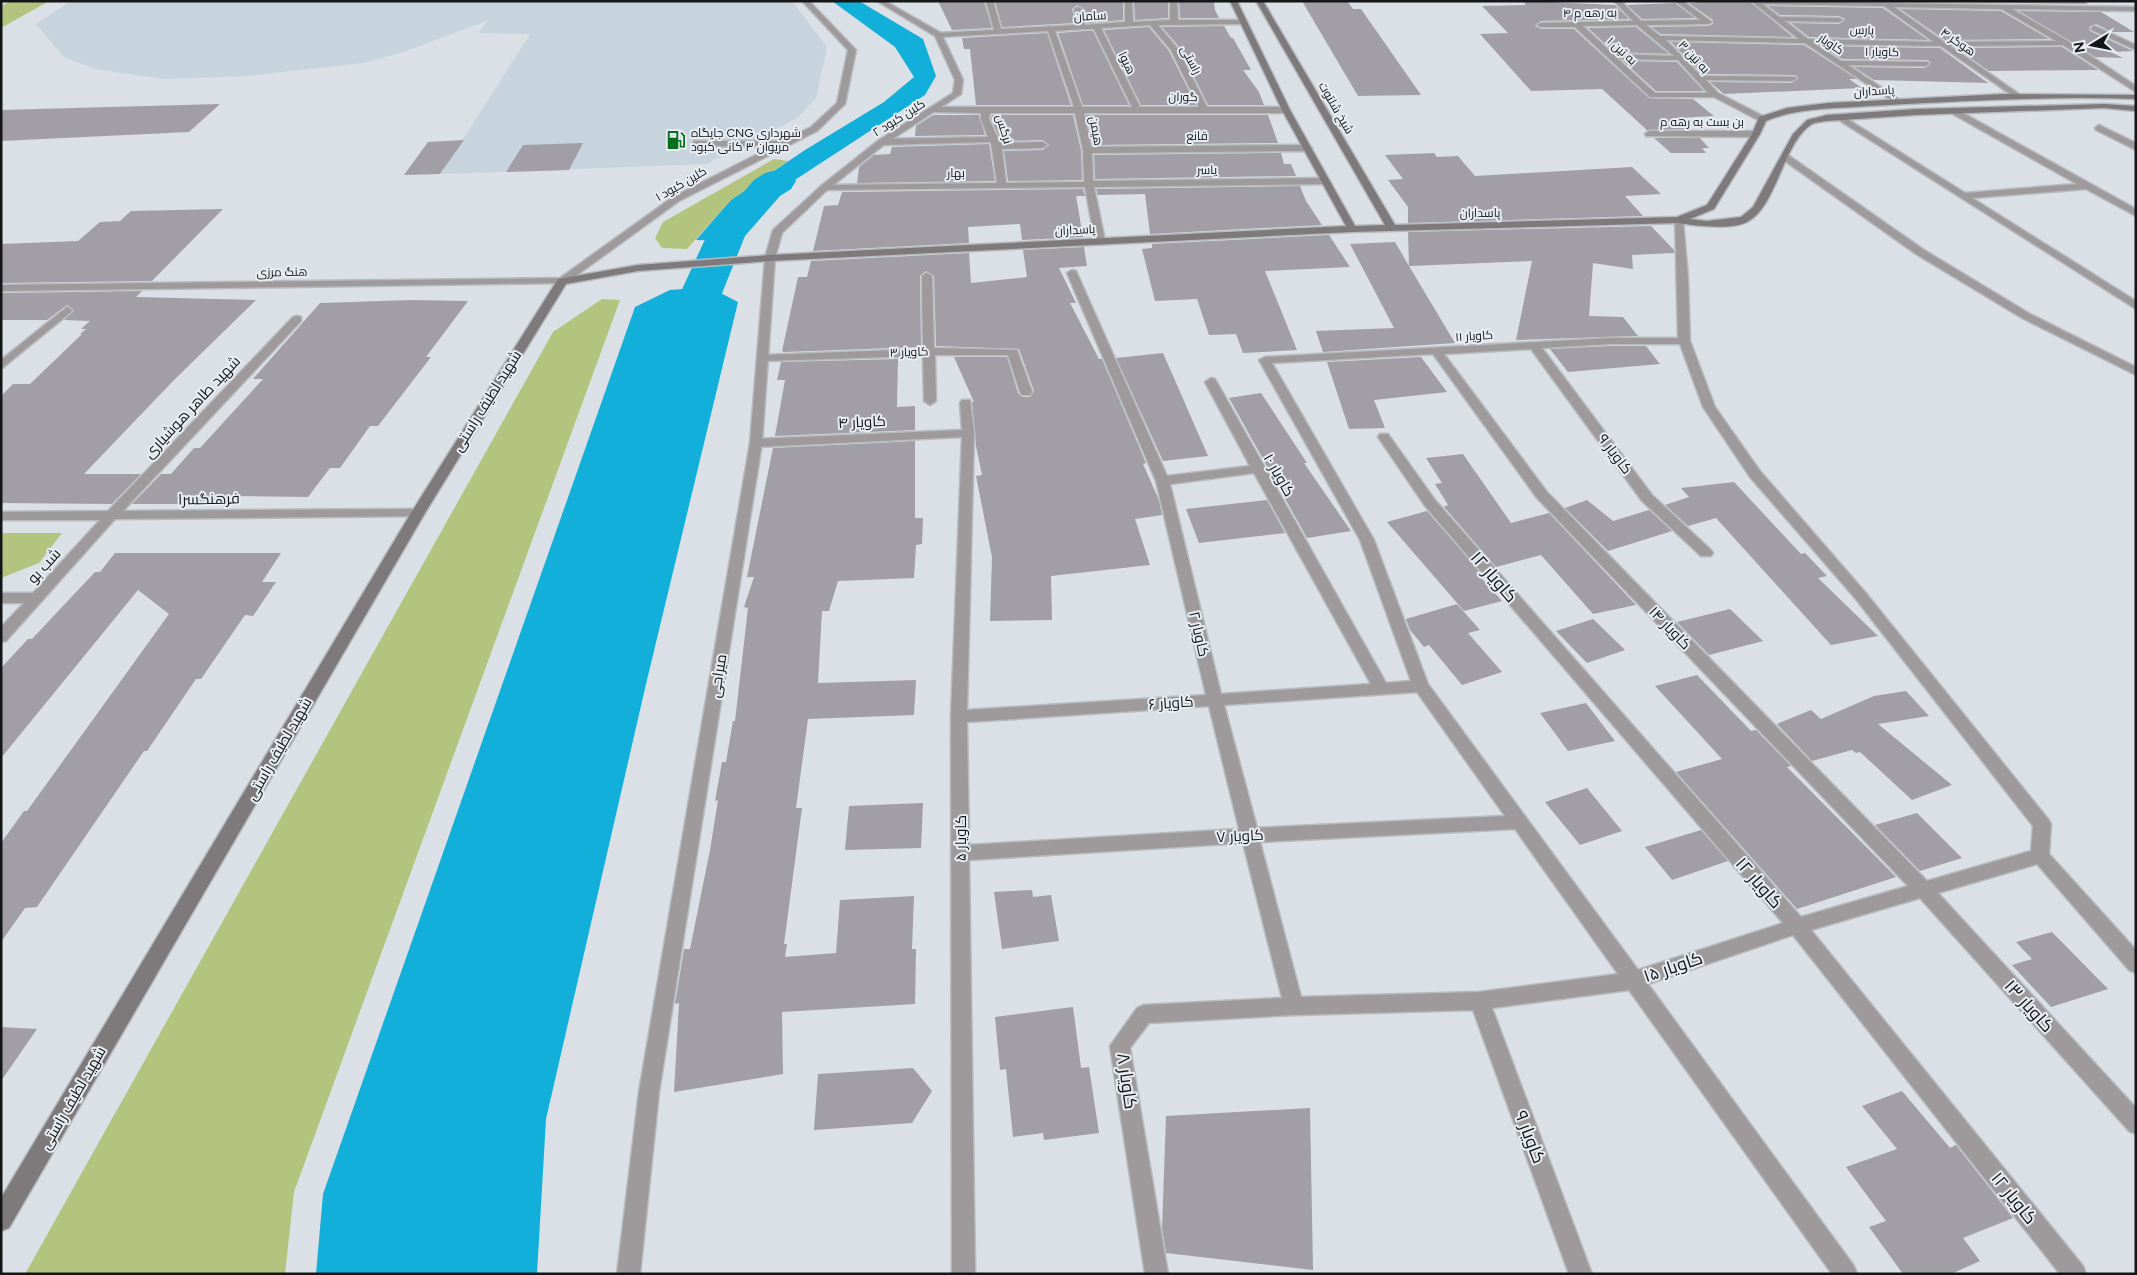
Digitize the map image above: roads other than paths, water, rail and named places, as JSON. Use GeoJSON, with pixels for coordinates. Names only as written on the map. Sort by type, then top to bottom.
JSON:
{"type":"FeatureCollection","features":[{"type":"Feature","properties":{"kind":"main road"},"geometry":{"type":"LineString","coordinates":[[1233,1],[1286,110],[1352,229]]}},
{"type":"Feature","properties":{"kind":"main road","name":"شیخ شلتوت"},"geometry":{"type":"LineString","coordinates":[[1259,1],[1391,227]]}},
{"type":"Feature","properties":{"kind":"main road","name":"پاسداران"},"geometry":{"type":"LineString","coordinates":[[562,281],[638,268],[770,258],[1391,227],[1678,220],[1711,207],[1756,134],[1762,119],[1776,112],[1799,108],[2016,96],[2086,95],[2136,98]]}},
{"type":"Feature","properties":{"kind":"main road"},"geometry":{"type":"LineString","coordinates":[[1678,220],[1707,224],[1744,220],[1757,209],[1797,134],[1810,122],[1838,117],[1954,111],[2104,106],[2136,109]]}},
{"type":"Feature","properties":{"kind":"main road","name":"شهید لطیف راستی"},"geometry":{"type":"LineString","coordinates":[[1,1220],[418,513],[562,281]]}},
{"type":"Feature","properties":{"kind":"street","name":"کلین کبود ۱"},"geometry":{"type":"LineString","coordinates":[[562,281],[676,199],[814,129],[841,104],[852,50],[805,1]]}},
{"type":"Feature","properties":{"kind":"street"},"geometry":{"type":"LineString","coordinates":[[880,1],[938,35]]}},
{"type":"Feature","properties":{"kind":"street"},"geometry":{"type":"LineString","coordinates":[[989,1],[998,31]]}},
{"type":"Feature","properties":{"kind":"street"},"geometry":{"type":"LineString","coordinates":[[1128,1],[1130,26]]}},
{"type":"Feature","properties":{"kind":"street"},"geometry":{"type":"LineString","coordinates":[[1173,1],[1174,22]]}},
{"type":"Feature","properties":{"kind":"street","name":"به تین ۳"},"geometry":{"type":"LineString","coordinates":[[1617,1],[1639,24],[1680,58],[1715,95],[1762,119]]}},
{"type":"Feature","properties":{"kind":"street","name":"به رهه م ۴"},"geometry":{"type":"LineString","coordinates":[[1541,25],[1708,22],[1678,1]]}},
{"type":"Feature","properties":{"kind":"street"},"geometry":{"type":"LineString","coordinates":[[2040,1],[2054,8]]}},
{"type":"Feature","properties":{"kind":"street"},"geometry":{"type":"LineString","coordinates":[[1755,2],[2136,9]]}},
{"type":"Feature","properties":{"kind":"street","name":"کاویار"},"geometry":{"type":"LineString","coordinates":[[1755,2],[1805,40],[1897,102]]}},
{"type":"Feature","properties":{"kind":"street","name":"هوگر ۴"},"geometry":{"type":"LineString","coordinates":[[1887,5],[2016,96]]}},
{"type":"Feature","properties":{"kind":"street"},"geometry":{"type":"LineString","coordinates":[[2004,8],[2065,44],[2136,90]]}},
{"type":"Feature","properties":{"kind":"street"},"geometry":{"type":"LineString","coordinates":[[1078,9],[1082,28]]}},
{"type":"Feature","properties":{"kind":"street"},"geometry":{"type":"LineString","coordinates":[[2114,9],[2129,17]]}},
{"type":"Feature","properties":{"kind":"street"},"geometry":{"type":"LineString","coordinates":[[1777,18],[1840,20]]}},
{"type":"Feature","properties":{"kind":"street","name":"سامان"},"geometry":{"type":"LineString","coordinates":[[938,35],[1130,26],[1174,22],[1243,22]]}},
{"type":"Feature","properties":{"kind":"street","name":"راستی"},"geometry":{"type":"LineString","coordinates":[[1152,24],[1174,49],[1204,110]]}},
{"type":"Feature","properties":{"kind":"street","name":"به تین ۱"},"geometry":{"type":"LineString","coordinates":[[1576,24],[1653,95],[1715,95]]}},
{"type":"Feature","properties":{"kind":"street","name":"هیوا"},"geometry":{"type":"LineString","coordinates":[[1097,27],[1137,109]]}},
{"type":"Feature","properties":{"kind":"street"},"geometry":{"type":"LineString","coordinates":[[2095,28],[2136,48]]}},
{"type":"Feature","properties":{"kind":"street","name":"هیمن"},"geometry":{"type":"LineString","coordinates":[[1051,29],[1079,111],[1087,150],[1088,184],[1100,241]]}},
{"type":"Feature","properties":{"kind":"street","name":"کلین کبود ۲"},"geometry":{"type":"LineString","coordinates":[[770,258],[777,232],[824,188],[882,142],[935,110],[957,94],[959,80],[938,35]]}},
{"type":"Feature","properties":{"kind":"street","name":"پارس"},"geometry":{"type":"LineString","coordinates":[[1658,38],[1942,44],[2065,44]]}},
{"type":"Feature","properties":{"kind":"street"},"geometry":{"type":"LineString","coordinates":[[1611,56],[1680,58]]}},
{"type":"Feature","properties":{"kind":"street","name":"کاویار ۱"},"geometry":{"type":"LineString","coordinates":[[1839,63],[1926,64]]}},
{"type":"Feature","properties":{"kind":"street"},"geometry":{"type":"LineString","coordinates":[[1699,78],[1792,79]]}},
{"type":"Feature","properties":{"kind":"street"},"geometry":{"type":"LineString","coordinates":[[2122,81],[2136,80]]}},
{"type":"Feature","properties":{"kind":"street","name":"گوران"},"geometry":{"type":"LineString","coordinates":[[935,110],[1286,110]]}},
{"type":"Feature","properties":{"kind":"street","name":"نرگس"},"geometry":{"type":"LineString","coordinates":[[986,110],[985,119],[996,143],[1002,186]]}},
{"type":"Feature","properties":{"kind":"street"},"geometry":{"type":"LineString","coordinates":[[1954,111],[2136,213]]}},
{"type":"Feature","properties":{"kind":"street"},"geometry":{"type":"LineString","coordinates":[[1838,117],[2136,306]]}},
{"type":"Feature","properties":{"kind":"street"},"geometry":{"type":"LineString","coordinates":[[2099,128],[2136,147]]}},
{"type":"Feature","properties":{"kind":"street","name":"بن بست به رهه م"},"geometry":{"type":"LineString","coordinates":[[1649,134],[1756,134]]}},
{"type":"Feature","properties":{"kind":"street"},"geometry":{"type":"LineString","coordinates":[[882,142],[1043,145]]}},
{"type":"Feature","properties":{"kind":"street"},"geometry":{"type":"LineString","coordinates":[[697,143],[784,144]]}},
{"type":"Feature","properties":{"kind":"street","name":"قانع"},"geometry":{"type":"LineString","coordinates":[[1087,150],[1308,148]]}},
{"type":"Feature","properties":{"kind":"street"},"geometry":{"type":"LineString","coordinates":[[1785,157],[1920,252],[2026,316],[2136,372]]}},
{"type":"Feature","properties":{"kind":"street","name":"یاسر"},"geometry":{"type":"LineString","coordinates":[[1088,184],[1325,182]]}},
{"type":"Feature","properties":{"kind":"street","name":"بهار"},"geometry":{"type":"LineString","coordinates":[[824,188],[1088,184]]}},
{"type":"Feature","properties":{"kind":"street"},"geometry":{"type":"LineString","coordinates":[[1964,196],[2087,186]]}},
{"type":"Feature","properties":{"kind":"street"},"geometry":{"type":"LineString","coordinates":[[1678,220],[1683,278],[1684,341],[1709,407],[1755,474],[1860,595],[2042,824],[2040,856],[2136,964]]}},
{"type":"Feature","properties":{"kind":"street","name":"میراجی"},"geometry":{"type":"LineString","coordinates":[[628,1274],[649,1092],[756,442],[764,358],[770,258]]}},
{"type":"Feature","properties":{"kind":"street","name":"کاویار ۲"},"geometry":{"type":"LineString","coordinates":[[1072,273],[1163,481],[1215,700],[1294,1006]]}},
{"type":"Feature","properties":{"kind":"street"},"geometry":{"type":"LineString","coordinates":[[927,276],[930,401]]}},
{"type":"Feature","properties":{"kind":"street","name":"هنگ مرزی"},"geometry":{"type":"LineString","coordinates":[[1,288],[562,281]]}},
{"type":"Feature","properties":{"kind":"street"},"geometry":{"type":"LineString","coordinates":[[1,366],[67,310]]}},
{"type":"Feature","properties":{"kind":"street","name":"شهید طاهر هوشیاری"},"geometry":{"type":"LineString","coordinates":[[111,516],[297,319]]}},
{"type":"Feature","properties":{"kind":"street","name":"کاویار ۱۱"},"geometry":{"type":"LineString","coordinates":[[1421,686],[1367,540],[1265,360],[1610,341],[1684,341]]}},
{"type":"Feature","properties":{"kind":"street","name":"کاویار ۹"},"geometry":{"type":"LineString","coordinates":[[1535,346],[1648,498],[1706,553]]}},
{"type":"Feature","properties":{"kind":"street","name":"کاویار ۳"},"geometry":{"type":"LineString","coordinates":[[764,358],[928,352],[1013,352],[1026,392]]}},
{"type":"Feature","properties":{"kind":"street","name":"کاویار ۱۴"},"geometry":{"type":"LineString","coordinates":[[1437,352],[1542,495],[1922,888]]}},
{"type":"Feature","properties":{"kind":"street","name":"کاویار ۱۰"},"geometry":{"type":"LineString","coordinates":[[1211,382],[1256,469],[1382,689]]}},
{"type":"Feature","properties":{"kind":"street","name":"کاویار ۵"},"geometry":{"type":"LineString","coordinates":[[964,1274],[960,716],[968,433],[966,403]]}},
{"type":"Feature","properties":{"kind":"street","name":"کاویار ۴"},"geometry":{"type":"LineString","coordinates":[[756,442],[968,433]]}},
{"type":"Feature","properties":{"kind":"street","name":"کاویار ۱۲"},"geometry":{"type":"LineString","coordinates":[[1384,437],[1430,503],[1797,926],[2075,1274]]}},
{"type":"Feature","properties":{"kind":"street"},"geometry":{"type":"LineString","coordinates":[[1163,481],[1256,469]]}},
{"type":"Feature","properties":{"kind":"street","name":"فرهنگسرا"},"geometry":{"type":"LineString","coordinates":[[1,516],[418,513]]}},
{"type":"Feature","properties":{"kind":"street","name":"شب بو"},"geometry":{"type":"LineString","coordinates":[[1,637],[111,516]]}},
{"type":"Feature","properties":{"kind":"street"},"geometry":{"type":"LineString","coordinates":[[1,598],[37,598]]}},
{"type":"Feature","properties":{"kind":"street"},"geometry":{"type":"LineString","coordinates":[[1421,686],[1846,1274]]}},
{"type":"Feature","properties":{"kind":"street","name":"کاویار ۶"},"geometry":{"type":"LineString","coordinates":[[960,716],[1421,686]]}},
{"type":"Feature","properties":{"kind":"street","name":"کاویار ۷"},"geometry":{"type":"LineString","coordinates":[[961,853],[1250,835],[1520,822]]}},
{"type":"Feature","properties":{"kind":"street","name":"کاویار ۱۵"},"geometry":{"type":"LineString","coordinates":[[1294,1006],[1479,1001],[1635,980],[1797,926],[1922,888],[2040,856]]}},
{"type":"Feature","properties":{"kind":"street","name":"کاویار ۱۳"},"geometry":{"type":"LineString","coordinates":[[1922,888],[2136,1124]]}},
{"type":"Feature","properties":{"kind":"street","name":"کاویار ۹"},"geometry":{"type":"LineString","coordinates":[[1479,1001],[1581,1274]]}},
{"type":"Feature","properties":{"kind":"street","name":"کاویار ۸"},"geometry":{"type":"LineString","coordinates":[[1157,1274],[1120,1046],[1144,1014],[1294,1006]]}},
{"type":"Feature","properties":{"kind":"water"},"geometry":{"type":"Polygon","coordinates":[[[832,1],[859,1],[923,39],[936,76],[925,95],[778,191],[737,241],[696,240],[731,200],[805,150],[884,102],[914,77],[895,47],[832,1]]]}},
{"type":"Feature","properties":{"kind":"water"},"geometry":{"type":"Polygon","coordinates":[[[709,287],[738,302],[646,684],[546,1119],[537,1274],[316,1274],[323,1194],[635,307],[670,290],[709,287]]]}},
{"type":"Feature","properties":{"kind":"waterway"},"geometry":{"type":"LineString","coordinates":[[671,363],[727,233],[767,188],[778,181]]}},
{"type":"Feature","properties":{"kind":"place","name":"جایگاه CNG شهرداری مریوان ۳ کانی کبود"},"geometry":{"type":"Point","coordinates":[676,140]}}]}
